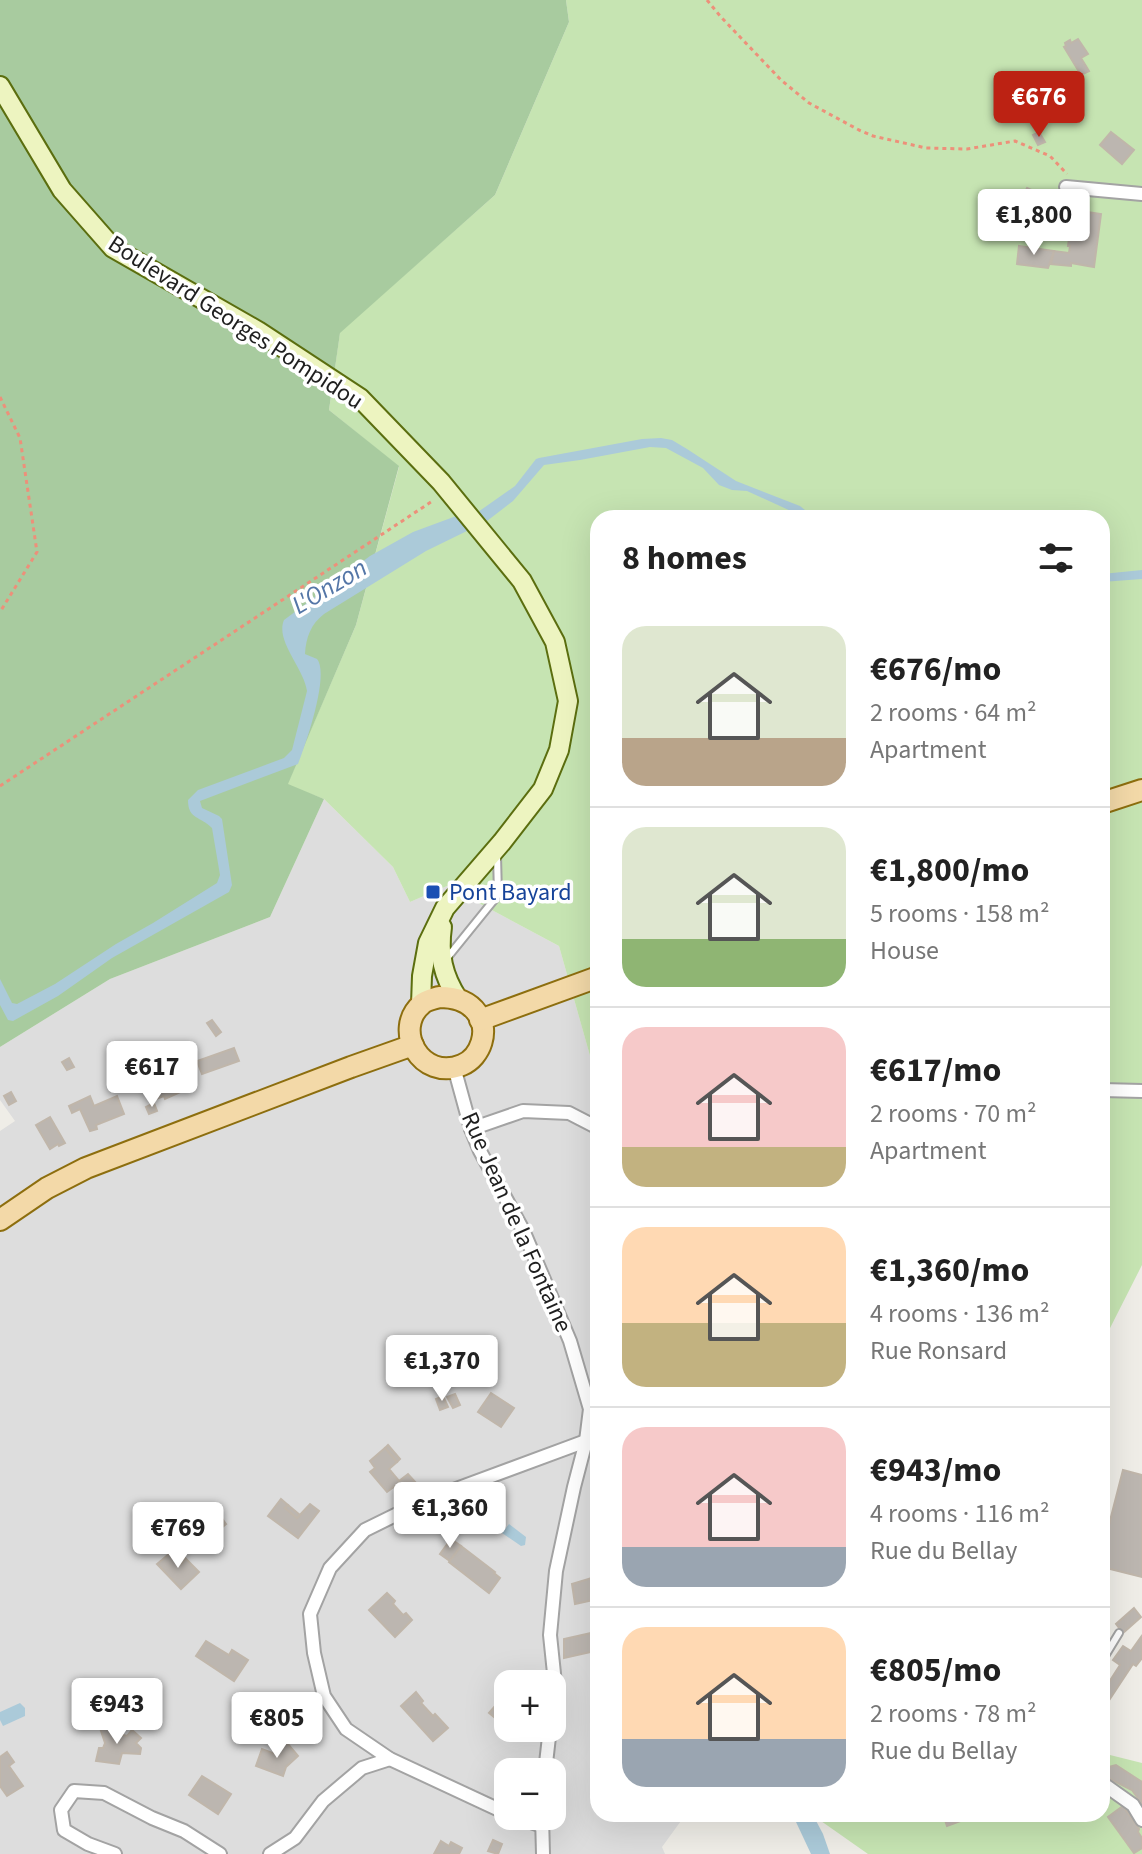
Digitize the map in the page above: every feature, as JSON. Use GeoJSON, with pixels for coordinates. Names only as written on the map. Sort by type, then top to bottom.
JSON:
{"type":"FeatureCollection","features":[{"type":"Feature","properties":{"kind":"main road","name":"Boulevard Georges Pompidou"},"geometry":{"type":"LineString","coordinates":[[0,86],[62,190],[113,248],[258,331],[360,398],[441,482],[522,581],[555,642],[568,701],[559,750],[543,789],[500,845],[445,908],[428,943],[421,1004]]}},
{"type":"Feature","properties":{"kind":"main road"},"geometry":{"type":"LineString","coordinates":[[1110,800],[1142,790]]}},
{"type":"Feature","properties":{"kind":"main road"},"geometry":{"type":"LineString","coordinates":[[445,908],[440,937],[442,964],[458,999]]}},
{"type":"Feature","properties":{"kind":"main road"},"geometry":{"type":"LineString","coordinates":[[480,1020],[590,981]]}},
{"type":"Feature","properties":{"kind":"main road"},"geometry":{"type":"LineString","coordinates":[[439,997],[458,999],[469,1004],[477,1013],[483,1033],[481,1045],[476,1055],[465,1063],[454,1067],[428,1066],[413,1045],[409,1030],[412,1018],[421,1004],[439,997]]}},
{"type":"Feature","properties":{"kind":"main road"},"geometry":{"type":"LineString","coordinates":[[0,1220],[47,1188],[86,1168],[413,1045]]}},
{"type":"Feature","properties":{"kind":"street"},"geometry":{"type":"LineString","coordinates":[[1066,187],[1142,194]]}},
{"type":"Feature","properties":{"kind":"street","name":"Rue Jean de la Fontaine"},"geometry":{"type":"LineString","coordinates":[[454,1067],[471,1129],[523,1230],[570,1341],[590,1409],[586,1441],[556,1571],[550,1635],[554,1670]]}},
{"type":"Feature","properties":{"kind":"street"},"geometry":{"type":"LineString","coordinates":[[1110,1090],[1142,1091]]}},
{"type":"Feature","properties":{"kind":"street"},"geometry":{"type":"LineString","coordinates":[[471,1129],[523,1111],[569,1113],[590,1124]]}},
{"type":"Feature","properties":{"kind":"street"},"geometry":{"type":"LineString","coordinates":[[494,1807],[390,1759],[346,1729],[324,1696],[314,1653],[310,1614],[330,1568],[365,1530],[424,1501],[586,1441]]}},
{"type":"Feature","properties":{"kind":"street"},"geometry":{"type":"LineString","coordinates":[[270,1854],[295,1838],[323,1801],[362,1768],[390,1759]]}},
{"type":"Feature","properties":{"kind":"street"},"geometry":{"type":"LineString","coordinates":[[1110,1789],[1133,1805],[1142,1820]]}},
{"type":"Feature","properties":{"kind":"street"},"geometry":{"type":"LineString","coordinates":[[115,1854],[88,1844],[64,1830],[61,1810],[74,1791],[104,1793],[184,1831],[220,1854]]}},
{"type":"Feature","properties":{"kind":"street"},"geometry":{"type":"LineString","coordinates":[[542,1830],[543,1854]]}},
{"type":"Feature","properties":{"kind":"lane"},"geometry":{"type":"LineString","coordinates":[[442,964],[498,895],[500,845]]}},
{"type":"Feature","properties":{"kind":"lane"},"geometry":{"type":"LineString","coordinates":[[1110,1648],[1119,1633]]}},
{"type":"Feature","properties":{"kind":"path"},"geometry":{"type":"LineString","coordinates":[[707,0],[771,70],[809,103],[859,130],[926,148],[967,149],[1015,141],[1050,156],[1080,188]]}},
{"type":"Feature","properties":{"kind":"path"},"geometry":{"type":"LineString","coordinates":[[0,397],[20,438],[37,552],[0,612]]}},
{"type":"Feature","properties":{"kind":"path"},"geometry":{"type":"LineString","coordinates":[[0,786],[448,492]]}},
{"type":"Feature","properties":{"kind":"shaded area"},"geometry":{"type":"Polygon","coordinates":[[[324,799],[393,867],[410,902],[447,886],[559,946],[590,1056],[590,1822],[680,1822],[662,1847],[665,1854],[0,1854],[0,1131],[15,1121],[0,1100],[0,1047],[110,979],[270,917],[324,799]]]}},
{"type":"Feature","properties":{"kind":"green space"},"geometry":{"type":"Polygon","coordinates":[[[0,0],[566,0],[569,22],[495,195],[340,333],[329,410],[399,466],[356,625],[288,784],[324,799],[270,917],[110,979],[0,1047],[0,0]]]}},
{"type":"Feature","properties":{"kind":"green space"},"geometry":{"type":"Polygon","coordinates":[[[566,0],[1142,0],[1142,1265],[1110,1328],[1110,510],[590,510],[590,1056],[559,946],[447,886],[410,902],[393,867],[324,799],[287,785],[356,625],[399,467],[329,410],[340,332],[495,195],[569,22],[566,0]]]}},
{"type":"Feature","properties":{"kind":"green space"},"geometry":{"type":"Polygon","coordinates":[[[1110,1755],[1142,1763],[1142,1854],[868,1854],[822,1822],[1110,1822],[1110,1755]]]}},
{"type":"Feature","properties":{"kind":"water"},"geometry":{"type":"Polygon","coordinates":[[[642,439],[672,440],[736,481],[805,510],[789,510],[747,491],[719,485],[703,468],[666,448],[650,447],[544,465],[513,501],[487,521],[478,512],[515,486],[536,459],[642,439]]]}},
{"type":"Feature","properties":{"kind":"water"},"geometry":{"type":"Polygon","coordinates":[[[459,515],[471,529],[426,551],[324,614],[313,627],[305,654],[317,659],[320,667],[319,695],[298,764],[200,801],[202,808],[222,819],[232,885],[229,892],[112,958],[58,996],[13,1021],[8,1020],[0,1005],[0,979],[12,1003],[17,1004],[55,984],[217,883],[220,875],[212,828],[190,811],[188,800],[198,790],[284,758],[292,750],[307,691],[283,637],[284,620],[370,556],[413,532],[459,515]]]}},
{"type":"Feature","properties":{"kind":"water"},"geometry":{"type":"Polygon","coordinates":[[[1142,570],[1142,579],[1110,581],[1110,573],[1142,570]]]}},
{"type":"Feature","properties":{"kind":"water"},"geometry":{"type":"Polygon","coordinates":[[[509,1524],[526,1537],[525,1545],[521,1546],[502,1533],[509,1524]]]}},
{"type":"Feature","properties":{"kind":"water"},"geometry":{"type":"Polygon","coordinates":[[[20,1703],[25,1708],[25,1716],[3,1726],[0,1712],[20,1703]]]}},
{"type":"Feature","properties":{"kind":"water"},"geometry":{"type":"Polygon","coordinates":[[[796,1822],[817,1822],[823,1834],[830,1854],[811,1854],[796,1822]]]}},
{"type":"Feature","properties":{"kind":"building"},"geometry":{"type":"Polygon","coordinates":[[[1078,39],[1088,54],[1081,58],[1089,71],[1081,75],[1064,47],[1070,40],[1071,43],[1078,39]]]}},
{"type":"Feature","properties":{"kind":"building"},"geometry":{"type":"Polygon","coordinates":[[[1039,132],[1045,142],[1038,145],[1033,135],[1039,132]]]}},
{"type":"Feature","properties":{"kind":"building"},"geometry":{"type":"Polygon","coordinates":[[[1111,132],[1134,150],[1122,164],[1100,145],[1111,132]]]}},
{"type":"Feature","properties":{"kind":"building"},"geometry":{"type":"Polygon","coordinates":[[[1027,188],[1038,193],[1032,207],[1020,202],[1027,188]]]}},
{"type":"Feature","properties":{"kind":"building"},"geometry":{"type":"Polygon","coordinates":[[[1038,193],[1050,198],[1042,215],[1033,211],[1027,223],[1014,217],[1020,202],[1032,207],[1038,193]]]}},
{"type":"Feature","properties":{"kind":"building"},"geometry":{"type":"Polygon","coordinates":[[[1033,211],[1042,215],[1036,227],[1027,223],[1033,211]]]}},
{"type":"Feature","properties":{"kind":"building"},"geometry":{"type":"Polygon","coordinates":[[[1081,211],[1101,214],[1094,267],[1051,264],[1054,251],[1069,253],[1070,231],[1078,232],[1081,211]]]}},
{"type":"Feature","properties":{"kind":"building"},"geometry":{"type":"Polygon","coordinates":[[[1026,222],[1032,225],[1030,233],[1022,231],[1026,222]]]}},
{"type":"Feature","properties":{"kind":"building"},"geometry":{"type":"Polygon","coordinates":[[[1019,246],[1054,251],[1048,268],[1017,264],[1019,246]]]}},
{"type":"Feature","properties":{"kind":"building"},"geometry":{"type":"Polygon","coordinates":[[[212,1020],[221,1032],[216,1036],[207,1023],[212,1020]]]}},
{"type":"Feature","properties":{"kind":"building"},"geometry":{"type":"Polygon","coordinates":[[[234,1048],[239,1061],[202,1074],[197,1061],[234,1048]]]}},
{"type":"Feature","properties":{"kind":"building"},"geometry":{"type":"Polygon","coordinates":[[[69,1058],[74,1067],[67,1070],[62,1062],[69,1058]]]}},
{"type":"Feature","properties":{"kind":"building"},"geometry":{"type":"Polygon","coordinates":[[[178,1072],[185,1090],[165,1099],[164,1096],[156,1099],[150,1083],[178,1072]]]}},
{"type":"Feature","properties":{"kind":"building"},"geometry":{"type":"Polygon","coordinates":[[[11,1092],[16,1101],[9,1105],[4,1096],[11,1092]]]}},
{"type":"Feature","properties":{"kind":"building"},"geometry":{"type":"Polygon","coordinates":[[[90,1096],[94,1106],[117,1096],[124,1114],[96,1125],[97,1129],[90,1131],[80,1109],[72,1113],[69,1106],[90,1096]]]}},
{"type":"Feature","properties":{"kind":"building"},"geometry":{"type":"Polygon","coordinates":[[[154,1103],[157,1111],[149,1114],[146,1107],[154,1103]]]}},
{"type":"Feature","properties":{"kind":"building"},"geometry":{"type":"Polygon","coordinates":[[[50,1117],[65,1143],[50,1149],[36,1125],[50,1117]]]}},
{"type":"Feature","properties":{"kind":"building"},"geometry":{"type":"Polygon","coordinates":[[[491,1393],[514,1408],[501,1427],[478,1412],[491,1393]]]}},
{"type":"Feature","properties":{"kind":"building"},"geometry":{"type":"Polygon","coordinates":[[[455,1394],[460,1405],[453,1408],[447,1397],[455,1394]]]}},
{"type":"Feature","properties":{"kind":"building"},"geometry":{"type":"Polygon","coordinates":[[[443,1396],[448,1407],[440,1410],[436,1399],[443,1396]]]}},
{"type":"Feature","properties":{"kind":"building"},"geometry":{"type":"Polygon","coordinates":[[[388,1445],[400,1459],[397,1462],[385,1448],[388,1445]]]}},
{"type":"Feature","properties":{"kind":"building"},"geometry":{"type":"Polygon","coordinates":[[[385,1448],[397,1462],[389,1469],[399,1481],[408,1474],[416,1483],[407,1491],[401,1493],[395,1486],[387,1492],[370,1472],[375,1468],[370,1461],[385,1448]]]}},
{"type":"Feature","properties":{"kind":"building"},"geometry":{"type":"Polygon","coordinates":[[[1123,1470],[1142,1475],[1142,1577],[1110,1569],[1110,1521],[1123,1470]]]}},
{"type":"Feature","properties":{"kind":"building"},"geometry":{"type":"Polygon","coordinates":[[[281,1499],[288,1505],[285,1508],[297,1518],[310,1504],[319,1511],[298,1538],[268,1516],[281,1499]]]}},
{"type":"Feature","properties":{"kind":"building"},"geometry":{"type":"Polygon","coordinates":[[[213,1505],[221,1517],[215,1521],[207,1509],[213,1505]]]}},
{"type":"Feature","properties":{"kind":"building"},"geometry":{"type":"Polygon","coordinates":[[[288,1505],[300,1515],[297,1518],[285,1508],[288,1505]]]}},
{"type":"Feature","properties":{"kind":"building"},"geometry":{"type":"Polygon","coordinates":[[[221,1517],[226,1524],[220,1529],[215,1521],[221,1517]]]}},
{"type":"Feature","properties":{"kind":"building"},"geometry":{"type":"Polygon","coordinates":[[[451,1539],[461,1546],[450,1561],[440,1554],[451,1539]]]}},
{"type":"Feature","properties":{"kind":"building"},"geometry":{"type":"Polygon","coordinates":[[[461,1546],[500,1578],[489,1593],[449,1562],[461,1546]]]}},
{"type":"Feature","properties":{"kind":"building"},"geometry":{"type":"Polygon","coordinates":[[[174,1550],[186,1559],[181,1564],[170,1553],[174,1550]]]}},
{"type":"Feature","properties":{"kind":"building"},"geometry":{"type":"Polygon","coordinates":[[[170,1553],[181,1564],[186,1559],[199,1572],[181,1589],[157,1564],[170,1553]]]}},
{"type":"Feature","properties":{"kind":"building"},"geometry":{"type":"Polygon","coordinates":[[[590,1578],[590,1601],[575,1604],[572,1584],[590,1578]]]}},
{"type":"Feature","properties":{"kind":"building"},"geometry":{"type":"Polygon","coordinates":[[[387,1593],[403,1615],[406,1613],[412,1620],[395,1637],[369,1610],[387,1593]]]}},
{"type":"Feature","properties":{"kind":"building"},"geometry":{"type":"Polygon","coordinates":[[[1134,1608],[1141,1617],[1123,1633],[1116,1624],[1134,1608]]]}},
{"type":"Feature","properties":{"kind":"building"},"geometry":{"type":"Polygon","coordinates":[[[590,1633],[590,1652],[564,1658],[564,1639],[590,1633]]]}},
{"type":"Feature","properties":{"kind":"building"},"geometry":{"type":"Polygon","coordinates":[[[1141,1637],[1142,1658],[1136,1666],[1133,1664],[1110,1699],[1110,1681],[1120,1665],[1113,1660],[1123,1646],[1131,1651],[1141,1637]]]}},
{"type":"Feature","properties":{"kind":"building"},"geometry":{"type":"Polygon","coordinates":[[[206,1641],[229,1655],[232,1650],[248,1660],[234,1681],[196,1656],[206,1641]]]}},
{"type":"Feature","properties":{"kind":"building"},"geometry":{"type":"Polygon","coordinates":[[[416,1692],[423,1701],[421,1703],[448,1728],[433,1741],[401,1706],[416,1692]]]}},
{"type":"Feature","properties":{"kind":"building"},"geometry":{"type":"Polygon","coordinates":[[[110,1725],[113,1732],[127,1736],[132,1730],[141,1738],[136,1743],[141,1748],[140,1754],[122,1753],[119,1764],[96,1761],[99,1748],[103,1748],[105,1743],[100,1728],[110,1725]]]}},
{"type":"Feature","properties":{"kind":"building"},"geometry":{"type":"Polygon","coordinates":[[[287,1743],[298,1756],[286,1767],[283,1776],[256,1766],[262,1749],[275,1754],[287,1743]]]}},
{"type":"Feature","properties":{"kind":"building"},"geometry":{"type":"Polygon","coordinates":[[[7,1752],[14,1762],[9,1766],[23,1786],[7,1796],[0,1786],[0,1757],[7,1752]]]}},
{"type":"Feature","properties":{"kind":"building"},"geometry":{"type":"Polygon","coordinates":[[[1116,1765],[1142,1782],[1142,1804],[1132,1790],[1110,1779],[1110,1767],[1116,1765]]]}},
{"type":"Feature","properties":{"kind":"building"},"geometry":{"type":"Polygon","coordinates":[[[202,1776],[231,1794],[218,1814],[189,1795],[202,1776]]]}},
{"type":"Feature","properties":{"kind":"building"},"geometry":{"type":"Polygon","coordinates":[[[1123,1806],[1139,1829],[1142,1848],[1134,1853],[1110,1816],[1123,1806]]]}},
{"type":"Feature","properties":{"kind":"building"},"geometry":{"type":"Polygon","coordinates":[[[493,1840],[502,1844],[498,1854],[488,1851],[493,1840]]]}},
{"type":"Feature","properties":{"kind":"building"},"geometry":{"type":"Polygon","coordinates":[[[441,1841],[462,1848],[459,1854],[434,1854],[441,1841]]]}},
{"type":"Feature","properties":{"kind":"place","name":"Pont Bayard"},"geometry":{"type":"Point","coordinates":[433,892]}},
{"type":"Feature","properties":{"kind":"water label","name":"L'Onzon"},"geometry":{"type":"Point","coordinates":[329,586]}}]}
